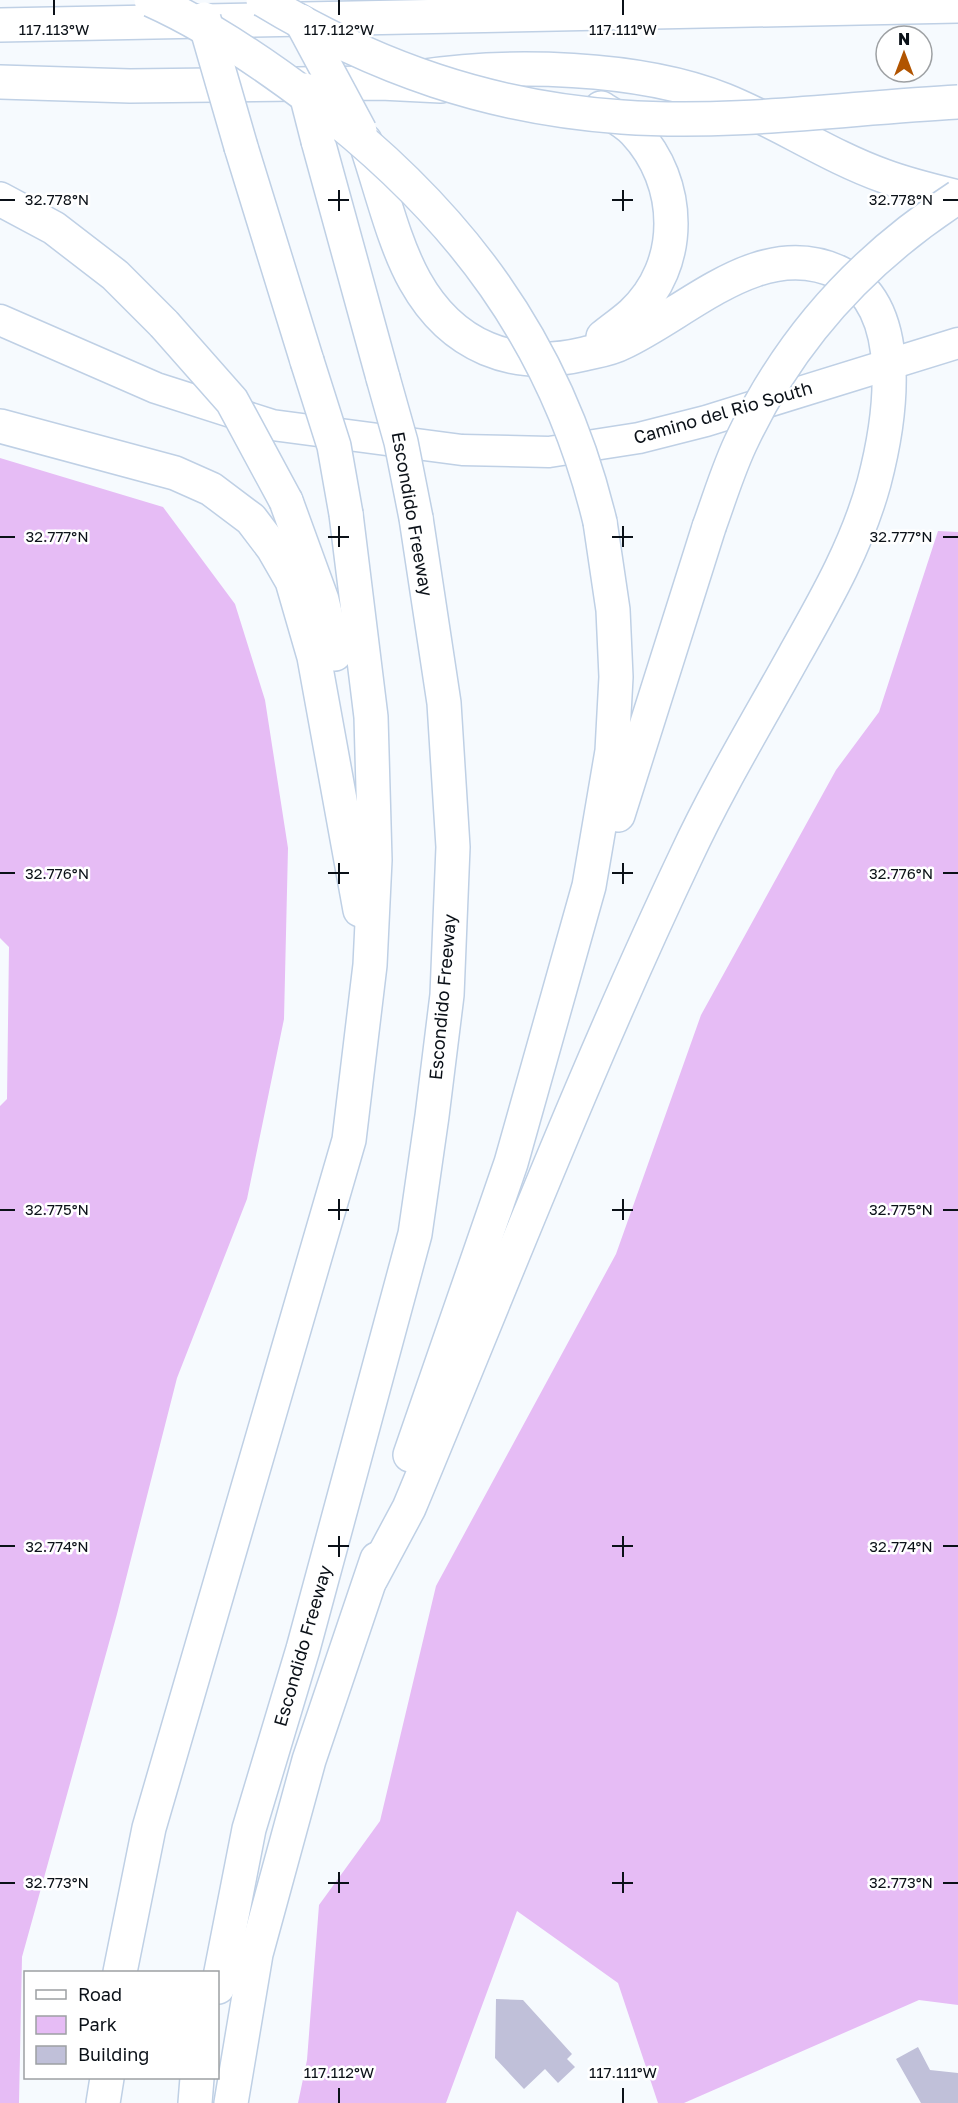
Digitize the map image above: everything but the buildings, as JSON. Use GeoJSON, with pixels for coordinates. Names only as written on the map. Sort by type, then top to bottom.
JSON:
{"type":"FeatureCollection","features":[{"type":"Feature","properties":{"kind":"highway"},"geometry":{"type":"LineString","coordinates":[[152,0],[226,41],[318,104],[392,167],[460,237],[498,289],[551,380],[578,444],[600,522],[613,610],[616,677],[611,762],[589,886],[511,1163],[442,1355],[309,1760],[256,1954],[231,2103]]}},
{"type":"Feature","properties":{"kind":"highway"},"geometry":{"type":"LineString","coordinates":[[186,0],[222,82]]}},
{"type":"Feature","properties":{"kind":"highway"},"geometry":{"type":"LineString","coordinates":[[120,1971],[149,1828],[349,1140],[370,964],[375,860],[370,717],[346,514],[334,446],[241,147],[199,0]]}},
{"type":"Feature","properties":{"kind":"highway"},"geometry":{"type":"LineString","coordinates":[[263,0],[332,39],[410,74],[524,105],[566,112],[675,118],[784,114],[958,102]]}},
{"type":"Feature","properties":{"kind":"highway","name":"Escondido Freeway"},"geometry":{"type":"LineString","coordinates":[[219,1982],[249,1829],[303,1649],[415,1234],[447,995],[453,847],[444,703],[416,518],[401,442],[280,0]]}},
{"type":"Feature","properties":{"kind":"highway"},"geometry":{"type":"LineString","coordinates":[[290,0],[365,141],[415,281],[438,313],[454,329],[489,350],[508,357],[541,360],[578,356],[618,346],[744,274],[762,267],[793,262],[832,270],[866,291],[881,319],[887,365],[887,423],[873,485],[845,565],[739,754],[684,859],[632,970],[409,1508],[370,1579]]}},
{"type":"Feature","properties":{"kind":"highway"},"geometry":{"type":"LineString","coordinates":[[0,25],[958,6]]}},
{"type":"Feature","properties":{"kind":"highway"},"geometry":{"type":"LineString","coordinates":[[381,83],[454,71],[606,74],[655,80],[725,100],[883,176],[958,197]]}},
{"type":"Feature","properties":{"kind":"highway"},"geometry":{"type":"LineString","coordinates":[[0,82],[130,86],[381,83],[564,96],[600,106],[634,130],[655,156],[663,173],[671,204],[672,229],[666,260],[647,297],[633,314],[578,356]]}},
{"type":"Feature","properties":{"kind":"highway"},"geometry":{"type":"LineString","coordinates":[[589,886],[623,804],[709,527],[742,438],[768,391],[798,345],[832,302],[874,259],[925,218],[958,197]]}},
{"type":"Feature","properties":{"kind":"highway"},"geometry":{"type":"LineString","coordinates":[[0,199],[54,228],[115,275],[164,324],[232,402],[286,501],[322,600],[335,654],[343,704],[343,815]]}},
{"type":"Feature","properties":{"kind":"highway"},"geometry":{"type":"LineString","coordinates":[[0,426],[175,473],[211,489],[251,519],[273,548],[292,580],[314,657],[370,964]]}},
{"type":"Feature","properties":{"kind":"highway"},"geometry":{"type":"LineString","coordinates":[[103,2103],[106,2079]]}},
{"type":"Feature","properties":{"kind":"highway"},"geometry":{"type":"LineString","coordinates":[[195,2103],[197,2079]]}},
{"type":"Feature","properties":{"kind":"street","name":"Camino del Rio South"},"geometry":{"type":"LineString","coordinates":[[0,320],[156,388],[272,425],[462,450],[549,452],[639,438],[706,421],[958,343]]}},
{"type":"Feature","properties":{"kind":"green space"},"geometry":{"type":"Polygon","coordinates":[[[0,458],[163,507],[235,604],[265,700],[288,848],[284,1019],[247,1199],[177,1378],[117,1614],[22,1957],[19,2103],[0,2103],[0,1106],[7,1099],[9,947],[0,938],[0,458]]]}},
{"type":"Feature","properties":{"kind":"green space"},"geometry":{"type":"Polygon","coordinates":[[[938,531],[958,532],[958,2005],[919,2000],[684,2103],[658,2103],[618,1983],[517,1911],[446,2103],[298,2103],[307,2060],[319,1905],[380,1821],[436,1586],[616,1254],[701,1015],[836,770],[879,712],[938,531]]]}}]}
